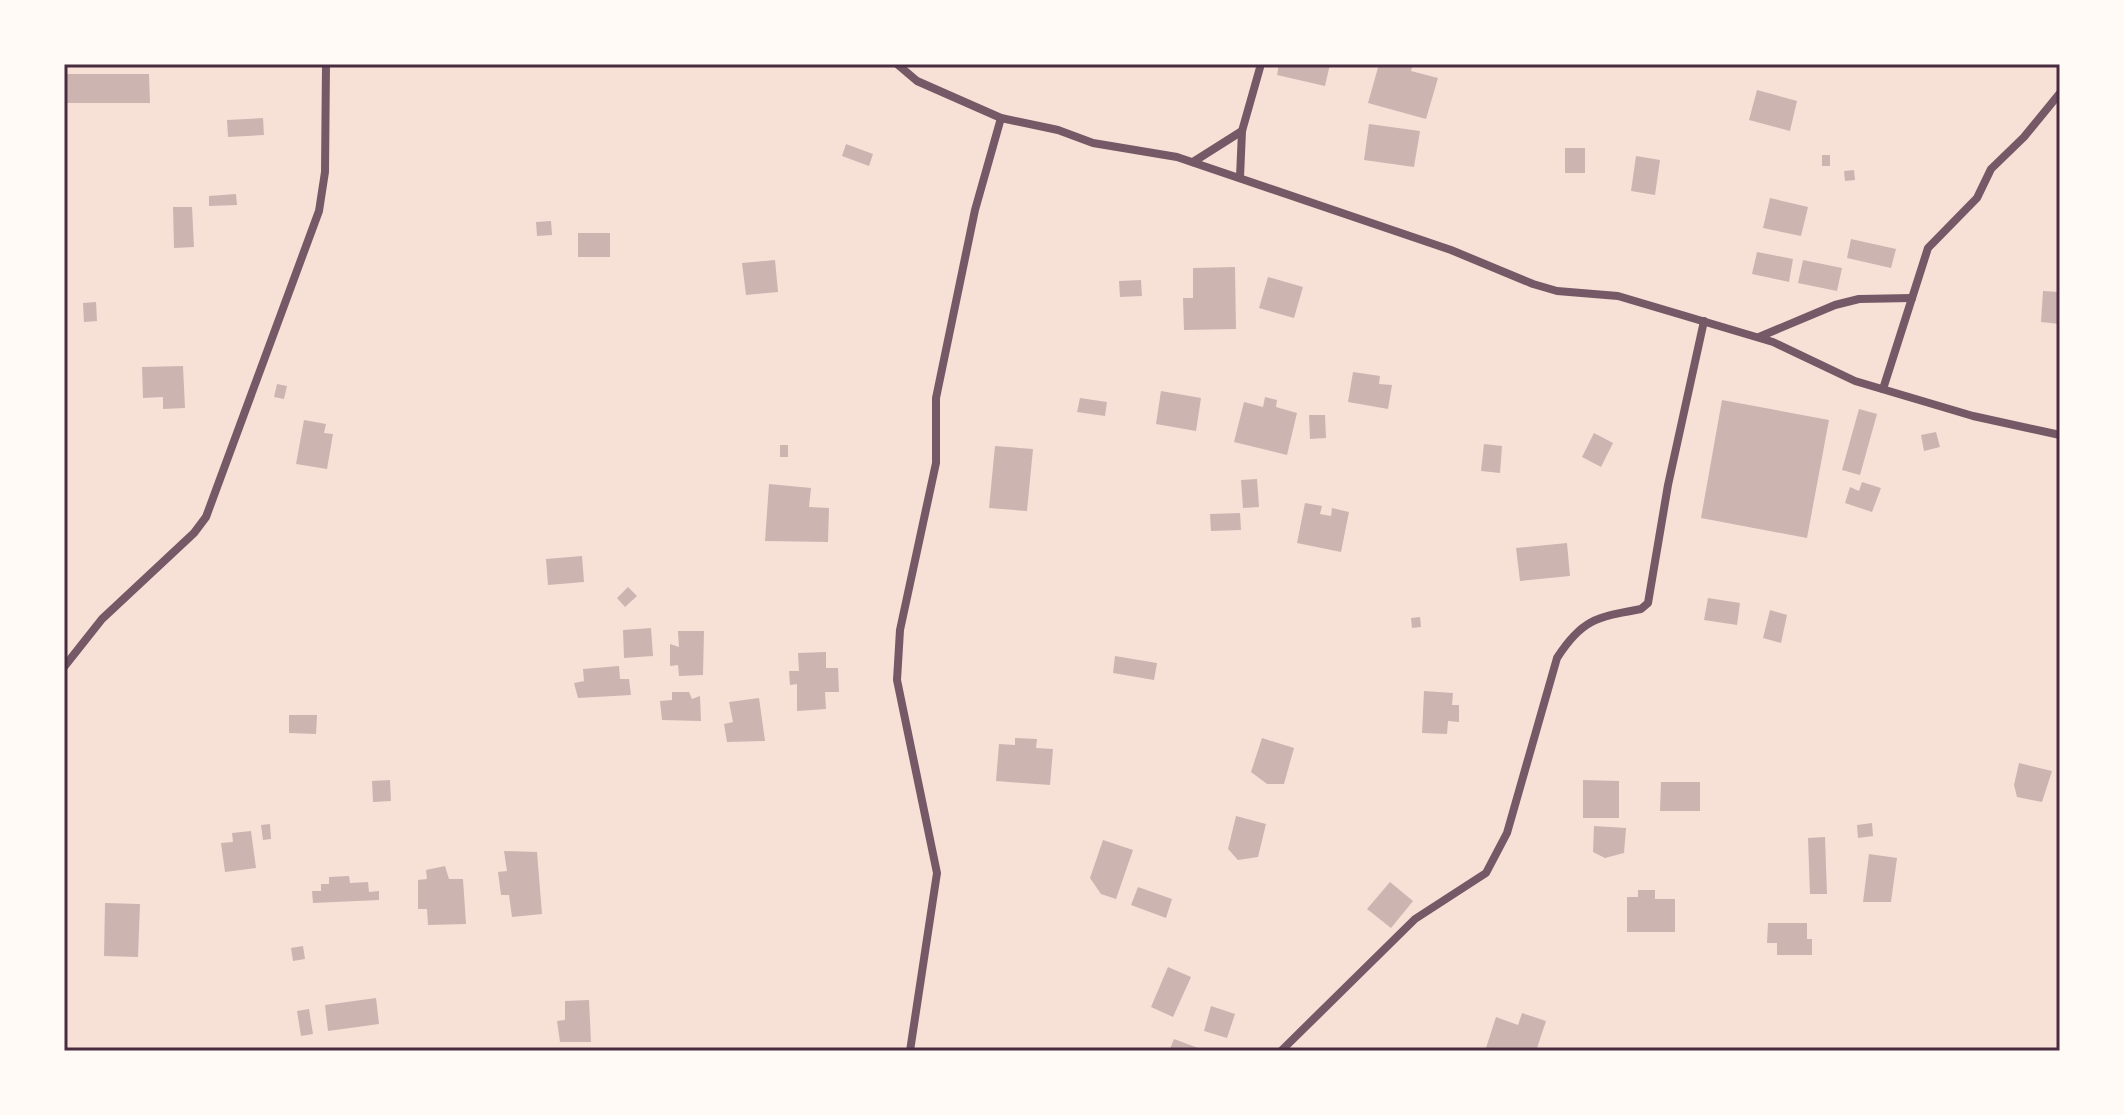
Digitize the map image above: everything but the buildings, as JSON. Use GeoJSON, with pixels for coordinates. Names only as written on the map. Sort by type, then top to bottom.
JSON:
{"type":"FeatureCollection","features":[{"type":"Feature","properties":{"kind":"street"},"geometry":{"type":"LineString","coordinates":[[64,667],[87,635],[194,533],[206,517],[319,211],[325,172],[326,64]]}},
{"type":"Feature","properties":{"kind":"street"},"geometry":{"type":"LineString","coordinates":[[897,64],[917,81],[1001,118],[1058,130],[1093,143],[1193,162],[1451,250],[1533,284],[1557,291],[1618,296],[1758,337],[1855,381],[1973,416],[2060,435]]}},
{"type":"Feature","properties":{"kind":"street"},"geometry":{"type":"LineString","coordinates":[[1240,177],[1242,131],[1261,64]]}},
{"type":"Feature","properties":{"kind":"street"},"geometry":{"type":"LineString","coordinates":[[1883,389],[1928,248],[1977,198],[1991,169],[2024,137],[2060,93]]}},
{"type":"Feature","properties":{"kind":"street"},"geometry":{"type":"LineString","coordinates":[[910,1051],[937,873],[897,680],[900,630],[936,463],[936,398],[975,210],[1001,118]]}},
{"type":"Feature","properties":{"kind":"street"},"geometry":{"type":"LineString","coordinates":[[1193,162],[1242,131]]}},
{"type":"Feature","properties":{"kind":"street"},"geometry":{"type":"LineString","coordinates":[[1758,337],[1835,305],[1859,299],[1912,298]]}},
{"type":"Feature","properties":{"kind":"street"},"geometry":{"type":"LineString","coordinates":[[1281,1051],[1415,919],[1486,873],[1507,833],[1557,658],[1571,636],[1585,622],[1641,609],[1648,603],[1668,485],[1704,321]]}}]}
